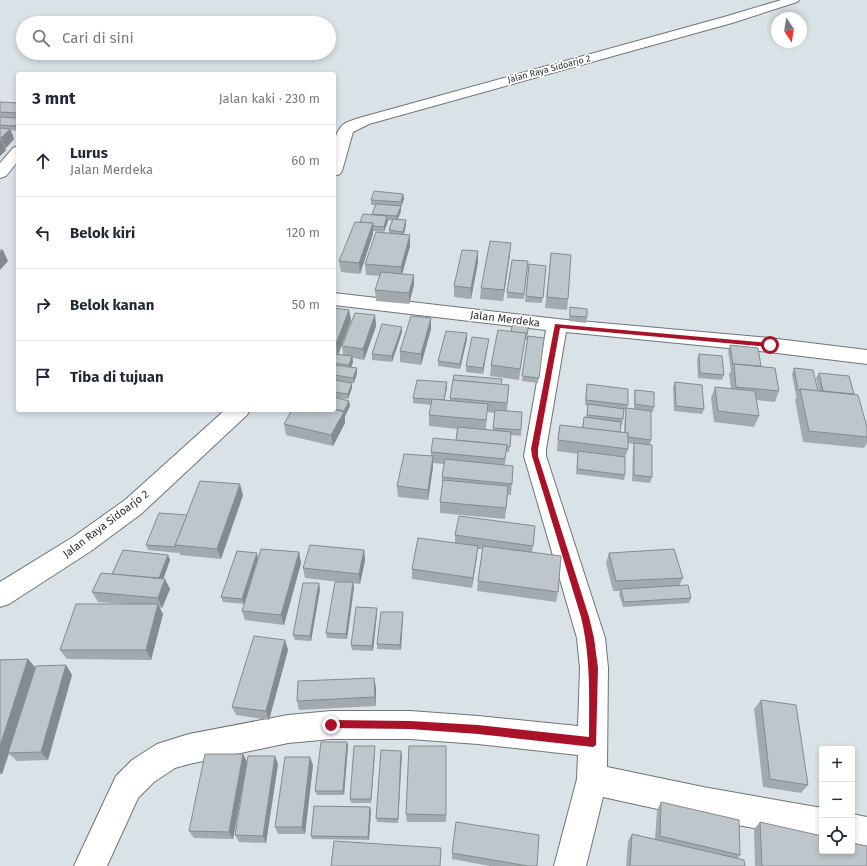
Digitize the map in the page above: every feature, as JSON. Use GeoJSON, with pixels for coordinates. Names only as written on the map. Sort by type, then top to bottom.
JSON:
{"type":"FeatureCollection","features":[{"type":"Feature","properties":{"kind":"street","name":"Jalan Raya Sidoarjo 2"},"geometry":{"type":"LineString","coordinates":[[336,157],[339,136],[350,127],[372,118],[728,20],[793,0]]}},
{"type":"Feature","properties":{"kind":"street"},"geometry":{"type":"LineString","coordinates":[[0,173],[16,154]]}},
{"type":"Feature","properties":{"kind":"street","name":"Jalan Merdeka"},"geometry":{"type":"LineString","coordinates":[[336,299],[557,325],[770,345],[867,358]]}},
{"type":"Feature","properties":{"kind":"street"},"geometry":{"type":"LineString","coordinates":[[557,325],[535,456],[585,617],[590,638],[594,668],[592,779],[570,866]]}},
{"type":"Feature","properties":{"kind":"street","name":"Jalan Raya Sidoarjo 2"},"geometry":{"type":"LineString","coordinates":[[0,596],[70,552],[133,507],[237,412]]}},
{"type":"Feature","properties":{"kind":"street"},"geometry":{"type":"LineString","coordinates":[[90,866],[127,787],[143,771],[168,755],[189,749],[254,738],[288,729],[331,725],[410,725],[478,730],[593,742]]}},
{"type":"Feature","properties":{"kind":"street"},"geometry":{"type":"LineString","coordinates":[[592,779],[704,803],[819,823]]}},
{"type":"Feature","properties":{"kind":"street"},"geometry":{"type":"LineString","coordinates":[[855,831],[867,833]]}},
{"type":"Feature","properties":{"kind":"building"},"geometry":{"type":"Polygon","coordinates":[[[0,102],[16,103],[16,113],[0,112],[0,102]]]}},
{"type":"Feature","properties":{"kind":"building"},"geometry":{"type":"Polygon","coordinates":[[[0,117],[16,118],[15,126],[0,125],[0,117]]]}},
{"type":"Feature","properties":{"kind":"building"},"geometry":{"type":"Polygon","coordinates":[[[0,128],[10,129],[1,138],[0,138],[0,128]]]}},
{"type":"Feature","properties":{"kind":"building"},"geometry":{"type":"Polygon","coordinates":[[[374,191],[403,194],[401,202],[371,200],[374,191]]]}},
{"type":"Feature","properties":{"kind":"building"},"geometry":{"type":"Polygon","coordinates":[[[376,204],[401,206],[397,216],[372,214],[376,204]]]}},
{"type":"Feature","properties":{"kind":"building"},"geometry":{"type":"Polygon","coordinates":[[[363,214],[387,216],[384,227],[373,226],[373,223],[360,222],[363,214]]]}},
{"type":"Feature","properties":{"kind":"building"},"geometry":{"type":"Polygon","coordinates":[[[393,219],[406,220],[403,232],[389,230],[393,219]]]}},
{"type":"Feature","properties":{"kind":"building"},"geometry":{"type":"Polygon","coordinates":[[[355,222],[373,223],[359,263],[339,261],[355,222]]]}},
{"type":"Feature","properties":{"kind":"building"},"geometry":{"type":"Polygon","coordinates":[[[376,232],[410,235],[401,267],[365,264],[376,232]]]}},
{"type":"Feature","properties":{"kind":"building"},"geometry":{"type":"Polygon","coordinates":[[[490,241],[511,243],[504,290],[481,288],[490,241]]]}},
{"type":"Feature","properties":{"kind":"building"},"geometry":{"type":"Polygon","coordinates":[[[462,250],[478,251],[471,288],[454,286],[462,250]]]}},
{"type":"Feature","properties":{"kind":"building"},"geometry":{"type":"Polygon","coordinates":[[[551,253],[571,255],[568,299],[547,297],[551,253]]]}},
{"type":"Feature","properties":{"kind":"building"},"geometry":{"type":"Polygon","coordinates":[[[512,260],[528,261],[524,294],[507,292],[512,260]]]}},
{"type":"Feature","properties":{"kind":"building"},"geometry":{"type":"Polygon","coordinates":[[[529,264],[546,266],[543,298],[526,296],[529,264]]]}},
{"type":"Feature","properties":{"kind":"building"},"geometry":{"type":"Polygon","coordinates":[[[381,272],[414,275],[409,293],[375,290],[381,272]]]}},
{"type":"Feature","properties":{"kind":"building"},"geometry":{"type":"Polygon","coordinates":[[[570,307],[587,309],[587,317],[570,316],[570,307]]]}},
{"type":"Feature","properties":{"kind":"building"},"geometry":{"type":"Polygon","coordinates":[[[336,308],[349,310],[336,344],[336,308]]]}},
{"type":"Feature","properties":{"kind":"building"},"geometry":{"type":"Polygon","coordinates":[[[355,313],[375,315],[363,349],[342,346],[355,313]]]}},
{"type":"Feature","properties":{"kind":"building"},"geometry":{"type":"Polygon","coordinates":[[[411,316],[431,318],[421,354],[400,351],[411,316]]]}},
{"type":"Feature","properties":{"kind":"building"},"geometry":{"type":"Polygon","coordinates":[[[513,322],[529,324],[527,334],[511,332],[513,322]]]}},
{"type":"Feature","properties":{"kind":"building"},"geometry":{"type":"Polygon","coordinates":[[[382,324],[402,327],[392,356],[372,354],[382,324]]]}},
{"type":"Feature","properties":{"kind":"building"},"geometry":{"type":"Polygon","coordinates":[[[498,330],[526,333],[520,369],[491,365],[498,330]]]}},
{"type":"Feature","properties":{"kind":"building"},"geometry":{"type":"Polygon","coordinates":[[[446,331],[467,333],[460,364],[438,361],[446,331]]]}},
{"type":"Feature","properties":{"kind":"building"},"geometry":{"type":"Polygon","coordinates":[[[528,336],[544,338],[539,378],[522,376],[528,336]]]}},
{"type":"Feature","properties":{"kind":"building"},"geometry":{"type":"Polygon","coordinates":[[[472,337],[489,339],[483,368],[466,366],[472,337]]]}},
{"type":"Feature","properties":{"kind":"building"},"geometry":{"type":"Polygon","coordinates":[[[730,345],[758,348],[761,366],[733,365],[730,345]]]}},
{"type":"Feature","properties":{"kind":"building"},"geometry":{"type":"Polygon","coordinates":[[[336,354],[352,356],[349,365],[336,363],[336,354]]]}},
{"type":"Feature","properties":{"kind":"building"},"geometry":{"type":"Polygon","coordinates":[[[699,354],[722,356],[724,375],[700,373],[699,354]]]}},
{"type":"Feature","properties":{"kind":"building"},"geometry":{"type":"Polygon","coordinates":[[[734,364],[775,368],[779,391],[736,387],[734,364]]]}},
{"type":"Feature","properties":{"kind":"building"},"geometry":{"type":"Polygon","coordinates":[[[336,365],[357,368],[353,378],[336,375],[336,365]]]}},
{"type":"Feature","properties":{"kind":"building"},"geometry":{"type":"Polygon","coordinates":[[[794,368],[813,370],[818,391],[800,389],[799,391],[794,368]]]}},
{"type":"Feature","properties":{"kind":"building"},"geometry":{"type":"Polygon","coordinates":[[[819,373],[849,376],[854,394],[823,391],[819,373]]]}},
{"type":"Feature","properties":{"kind":"building"},"geometry":{"type":"Polygon","coordinates":[[[454,375],[502,379],[501,385],[453,380],[454,375]]]}},
{"type":"Feature","properties":{"kind":"building"},"geometry":{"type":"Polygon","coordinates":[[[336,380],[352,383],[348,394],[336,392],[336,380]]]}},
{"type":"Feature","properties":{"kind":"building"},"geometry":{"type":"Polygon","coordinates":[[[417,380],[447,382],[444,400],[413,398],[417,380]]]}},
{"type":"Feature","properties":{"kind":"building"},"geometry":{"type":"Polygon","coordinates":[[[453,380],[509,385],[507,403],[450,398],[453,380]]]}},
{"type":"Feature","properties":{"kind":"building"},"geometry":{"type":"Polygon","coordinates":[[[675,382],[702,385],[704,409],[676,406],[675,382]]]}},
{"type":"Feature","properties":{"kind":"building"},"geometry":{"type":"Polygon","coordinates":[[[587,384],[628,389],[628,405],[586,400],[587,384]]]}},
{"type":"Feature","properties":{"kind":"building"},"geometry":{"type":"Polygon","coordinates":[[[715,387],[755,391],[759,416],[718,411],[715,387]]]}},
{"type":"Feature","properties":{"kind":"building"},"geometry":{"type":"Polygon","coordinates":[[[800,389],[858,395],[867,427],[867,437],[809,431],[800,389]]]}},
{"type":"Feature","properties":{"kind":"building"},"geometry":{"type":"Polygon","coordinates":[[[635,390],[654,392],[654,407],[635,404],[635,390]]]}},
{"type":"Feature","properties":{"kind":"building"},"geometry":{"type":"Polygon","coordinates":[[[336,398],[349,401],[344,411],[336,409],[336,398]]]}},
{"type":"Feature","properties":{"kind":"building"},"geometry":{"type":"Polygon","coordinates":[[[432,399],[488,404],[486,420],[429,415],[432,399]]]}},
{"type":"Feature","properties":{"kind":"building"},"geometry":{"type":"Polygon","coordinates":[[[588,404],[624,409],[623,419],[587,415],[588,404]]]}},
{"type":"Feature","properties":{"kind":"building"},"geometry":{"type":"Polygon","coordinates":[[[626,408],[651,411],[651,440],[628,437],[628,433],[625,433],[626,408]]]}},
{"type":"Feature","properties":{"kind":"building"},"geometry":{"type":"Polygon","coordinates":[[[336,410],[344,412],[331,435],[284,424],[291,412],[336,412],[336,410]]]}},
{"type":"Feature","properties":{"kind":"building"},"geometry":{"type":"Polygon","coordinates":[[[495,410],[522,412],[521,430],[493,428],[495,410]]]}},
{"type":"Feature","properties":{"kind":"building"},"geometry":{"type":"Polygon","coordinates":[[[584,417],[621,422],[620,432],[583,428],[584,417]]]}},
{"type":"Feature","properties":{"kind":"building"},"geometry":{"type":"Polygon","coordinates":[[[560,425],[628,433],[628,449],[558,440],[560,425]]]}},
{"type":"Feature","properties":{"kind":"building"},"geometry":{"type":"Polygon","coordinates":[[[458,427],[511,432],[510,447],[506,446],[507,445],[456,440],[458,427]]]}},
{"type":"Feature","properties":{"kind":"building"},"geometry":{"type":"Polygon","coordinates":[[[433,438],[507,445],[505,459],[431,452],[433,438]]]}},
{"type":"Feature","properties":{"kind":"building"},"geometry":{"type":"Polygon","coordinates":[[[634,443],[652,445],[652,477],[634,475],[634,443]]]}},
{"type":"Feature","properties":{"kind":"building"},"geometry":{"type":"Polygon","coordinates":[[[578,451],[625,457],[625,475],[577,469],[578,451]]]}},
{"type":"Feature","properties":{"kind":"building"},"geometry":{"type":"Polygon","coordinates":[[[404,454],[433,456],[428,490],[397,486],[404,454]]]}},
{"type":"Feature","properties":{"kind":"building"},"geometry":{"type":"Polygon","coordinates":[[[445,459],[513,466],[512,484],[442,477],[445,459]]]}},
{"type":"Feature","properties":{"kind":"building"},"geometry":{"type":"Polygon","coordinates":[[[443,480],[508,486],[506,508],[440,502],[443,480]]]}},
{"type":"Feature","properties":{"kind":"building"},"geometry":{"type":"Polygon","coordinates":[[[200,481],[240,484],[217,549],[175,545],[200,481]]]}},
{"type":"Feature","properties":{"kind":"building"},"geometry":{"type":"Polygon","coordinates":[[[159,513],[187,515],[175,547],[146,545],[159,513]]]}},
{"type":"Feature","properties":{"kind":"building"},"geometry":{"type":"Polygon","coordinates":[[[459,516],[535,526],[533,546],[455,535],[459,516]]]}},
{"type":"Feature","properties":{"kind":"building"},"geometry":{"type":"Polygon","coordinates":[[[418,538],[478,546],[473,578],[412,569],[418,538]]]}},
{"type":"Feature","properties":{"kind":"building"},"geometry":{"type":"Polygon","coordinates":[[[310,545],[364,550],[359,574],[303,568],[310,545]]]}},
{"type":"Feature","properties":{"kind":"building"},"geometry":{"type":"Polygon","coordinates":[[[483,546],[561,556],[558,592],[478,581],[483,546]]]}},
{"type":"Feature","properties":{"kind":"building"},"geometry":{"type":"Polygon","coordinates":[[[261,549],[299,552],[281,615],[242,611],[261,549]]]}},
{"type":"Feature","properties":{"kind":"building"},"geometry":{"type":"Polygon","coordinates":[[[674,549],[683,578],[616,581],[609,553],[674,549]]]}},
{"type":"Feature","properties":{"kind":"building"},"geometry":{"type":"Polygon","coordinates":[[[123,550],[168,555],[159,578],[112,574],[123,550]]]}},
{"type":"Feature","properties":{"kind":"building"},"geometry":{"type":"Polygon","coordinates":[[[237,551],[257,553],[242,599],[221,597],[237,551]]]}},
{"type":"Feature","properties":{"kind":"building"},"geometry":{"type":"Polygon","coordinates":[[[101,573],[165,579],[158,598],[92,592],[101,573]]]}},
{"type":"Feature","properties":{"kind":"building"},"geometry":{"type":"Polygon","coordinates":[[[335,582],[353,582],[346,634],[326,633],[335,582]]]}},
{"type":"Feature","properties":{"kind":"building"},"geometry":{"type":"Polygon","coordinates":[[[303,583],[319,583],[310,636],[293,635],[303,583]]]}},
{"type":"Feature","properties":{"kind":"building"},"geometry":{"type":"Polygon","coordinates":[[[688,585],[691,598],[624,602],[621,589],[688,585]]]}},
{"type":"Feature","properties":{"kind":"building"},"geometry":{"type":"Polygon","coordinates":[[[76,604],[158,604],[146,650],[60,650],[76,604]]]}},
{"type":"Feature","properties":{"kind":"building"},"geometry":{"type":"Polygon","coordinates":[[[356,607],[377,608],[372,646],[351,645],[356,607]]]}},
{"type":"Feature","properties":{"kind":"building"},"geometry":{"type":"Polygon","coordinates":[[[381,612],[403,612],[400,645],[377,644],[381,612]]]}},
{"type":"Feature","properties":{"kind":"building"},"geometry":{"type":"Polygon","coordinates":[[[254,636],[285,640],[266,711],[232,707],[254,636]]]}},
{"type":"Feature","properties":{"kind":"building"},"geometry":{"type":"Polygon","coordinates":[[[28,659],[0,746],[0,660],[28,659]]]}},
{"type":"Feature","properties":{"kind":"building"},"geometry":{"type":"Polygon","coordinates":[[[66,665],[41,752],[8,753],[36,666],[66,665]]]}},
{"type":"Feature","properties":{"kind":"building"},"geometry":{"type":"Polygon","coordinates":[[[374,678],[375,697],[297,701],[298,681],[374,678]]]}},
{"type":"Feature","properties":{"kind":"building"},"geometry":{"type":"Polygon","coordinates":[[[761,700],[796,705],[808,785],[770,779],[761,700]]]}},
{"type":"Feature","properties":{"kind":"building"},"geometry":{"type":"Polygon","coordinates":[[[321,742],[347,742],[343,791],[315,791],[321,742]]]}},
{"type":"Feature","properties":{"kind":"building"},"geometry":{"type":"Polygon","coordinates":[[[354,746],[375,746],[371,799],[350,799],[354,746]]]}},
{"type":"Feature","properties":{"kind":"building"},"geometry":{"type":"Polygon","coordinates":[[[409,746],[446,746],[446,815],[406,814],[409,746]]]}},
{"type":"Feature","properties":{"kind":"building"},"geometry":{"type":"Polygon","coordinates":[[[381,750],[401,751],[398,819],[376,818],[381,750]]]}},
{"type":"Feature","properties":{"kind":"building"},"geometry":{"type":"Polygon","coordinates":[[[205,754],[243,754],[229,832],[189,831],[205,754]]]}},
{"type":"Feature","properties":{"kind":"building"},"geometry":{"type":"Polygon","coordinates":[[[248,756],[275,756],[263,836],[235,835],[248,756]]]}},
{"type":"Feature","properties":{"kind":"building"},"geometry":{"type":"Polygon","coordinates":[[[285,757],[310,757],[302,827],[275,827],[285,757]]]}},
{"type":"Feature","properties":{"kind":"building"},"geometry":{"type":"Polygon","coordinates":[[[661,802],[739,820],[740,855],[660,836],[661,802]]]}},
{"type":"Feature","properties":{"kind":"building"},"geometry":{"type":"Polygon","coordinates":[[[314,806],[370,807],[368,837],[311,836],[314,806]]]}},
{"type":"Feature","properties":{"kind":"building"},"geometry":{"type":"Polygon","coordinates":[[[456,822],[539,835],[537,866],[528,866],[452,853],[456,822]]]}},
{"type":"Feature","properties":{"kind":"building"},"geometry":{"type":"Polygon","coordinates":[[[760,822],[819,835],[819,854],[855,854],[855,844],[867,846],[867,866],[762,866],[760,822]]]}},
{"type":"Feature","properties":{"kind":"building"},"geometry":{"type":"Polygon","coordinates":[[[632,834],[744,860],[745,866],[630,866],[632,834]]]}},
{"type":"Feature","properties":{"kind":"building"},"geometry":{"type":"Polygon","coordinates":[[[334,841],[441,848],[440,866],[331,866],[334,841]]]}},
{"type":"Feature","properties":{"kind":"route"},"geometry":{"type":"LineString","coordinates":[[331,725],[410,725],[478,730],[593,742],[594,668],[590,638],[585,617],[535,456],[557,325],[770,345]]}}]}
